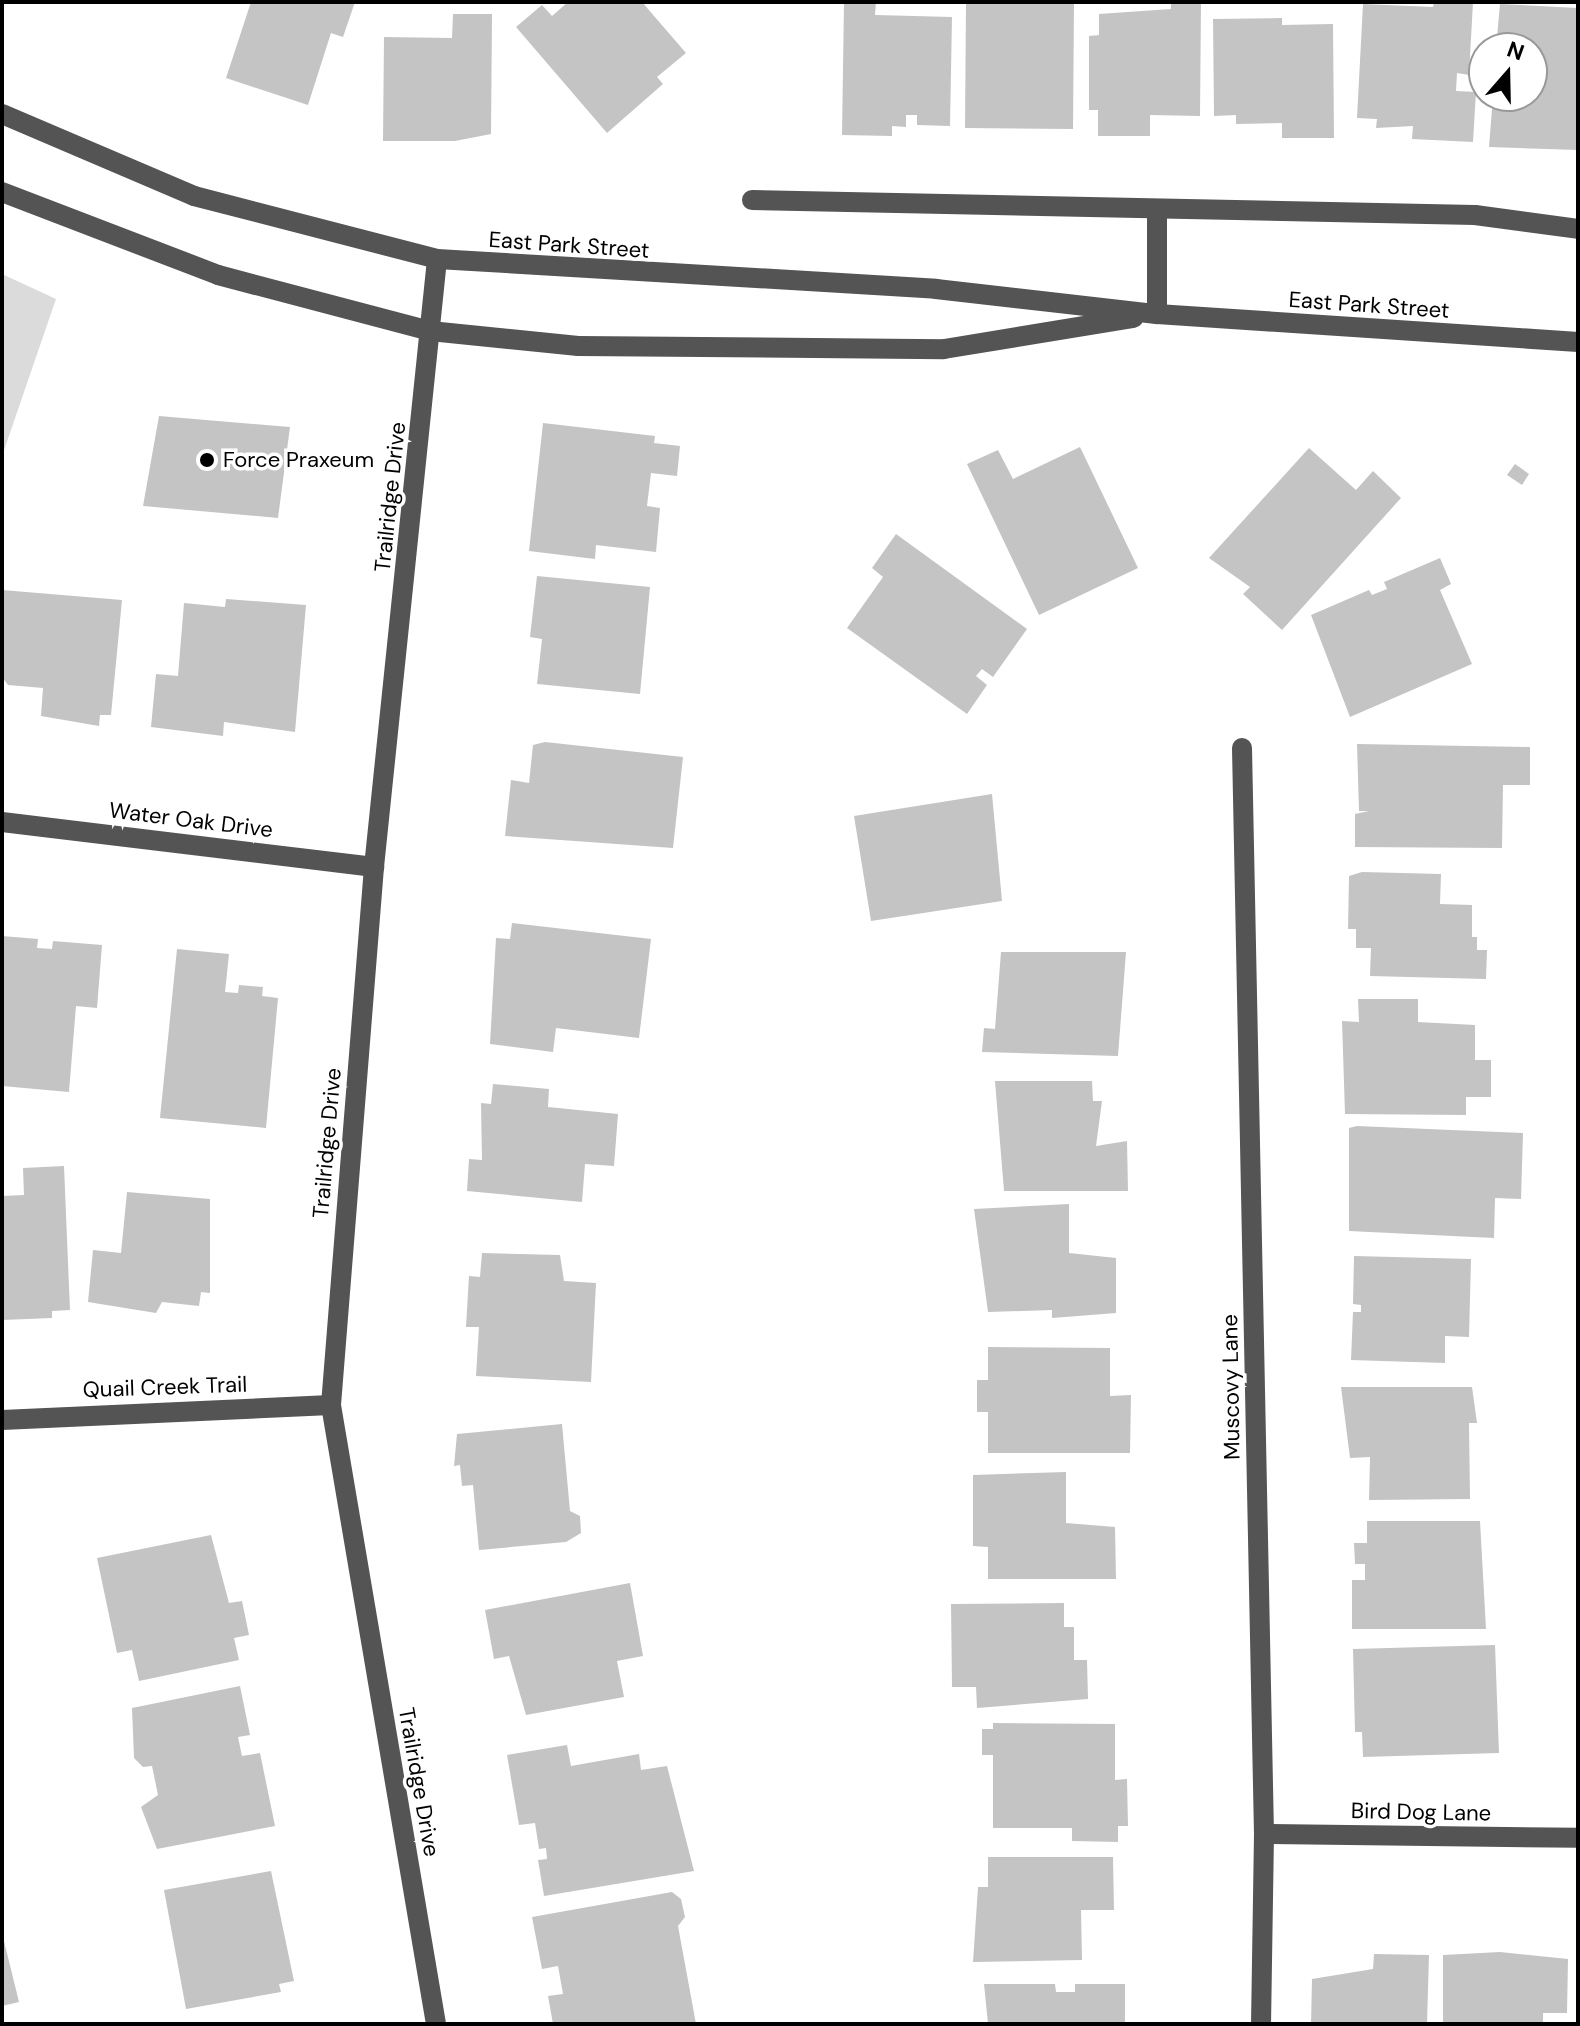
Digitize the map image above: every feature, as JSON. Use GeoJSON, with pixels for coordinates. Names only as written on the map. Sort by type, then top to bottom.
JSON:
{"type":"FeatureCollection","features":[{"type":"Feature","properties":{"kind":"street","name":"East Park Street"},"geometry":{"type":"LineString","coordinates":[[2,114],[194,196],[437,259],[936,289],[1157,314],[1578,342]]}},
{"type":"Feature","properties":{"kind":"street","name":"East Park Street"},"geometry":{"type":"LineString","coordinates":[[2,192],[218,275],[430,331],[594,346],[944,349],[1157,314]]}},
{"type":"Feature","properties":{"kind":"street"},"geometry":{"type":"LineString","coordinates":[[752,200],[1157,212],[1475,215],[1578,229]]}},
{"type":"Feature","properties":{"kind":"street"},"geometry":{"type":"LineString","coordinates":[[1157,212],[1157,314]]}},
{"type":"Feature","properties":{"kind":"street","name":"Trailridge Drive"},"geometry":{"type":"LineString","coordinates":[[436,2024],[331,1405],[374,867],[437,259]]}},
{"type":"Feature","properties":{"kind":"street","name":"Muscovy Lane"},"geometry":{"type":"LineString","coordinates":[[1242,748],[1264,1834],[1261,2024]]}},
{"type":"Feature","properties":{"kind":"street","name":"Water Oak Drive"},"geometry":{"type":"LineString","coordinates":[[2,822],[374,867]]}},
{"type":"Feature","properties":{"kind":"street","name":"Quail Creek Trail"},"geometry":{"type":"LineString","coordinates":[[2,1420],[331,1405]]}},
{"type":"Feature","properties":{"kind":"street","name":"Bird Dog Lane"},"geometry":{"type":"LineString","coordinates":[[1264,1834],[1578,1838]]}},
{"type":"Feature","properties":{"kind":"shaded area"},"geometry":{"type":"Polygon","coordinates":[[[2,274],[56,299],[2,456],[2,274]]]}},
{"type":"Feature","properties":{"kind":"building"},"geometry":{"type":"Polygon","coordinates":[[[251,2],[355,2],[343,37],[331,33],[308,105],[226,78],[251,2]]]}},
{"type":"Feature","properties":{"kind":"building"},"geometry":{"type":"Polygon","coordinates":[[[568,2],[642,2],[686,53],[657,77],[663,84],[607,133],[516,27],[542,5],[552,16],[568,2]]]}},
{"type":"Feature","properties":{"kind":"building"},"geometry":{"type":"Polygon","coordinates":[[[844,2],[876,2],[875,15],[952,17],[950,126],[917,125],[917,115],[906,115],[906,127],[892,126],[892,136],[842,135],[844,2]]]}},
{"type":"Feature","properties":{"kind":"building"},"geometry":{"type":"Polygon","coordinates":[[[966,2],[1074,2],[1073,129],[965,128],[966,2]]]}},
{"type":"Feature","properties":{"kind":"building"},"geometry":{"type":"Polygon","coordinates":[[[1171,2],[1201,2],[1200,116],[1150,115],[1150,136],[1098,136],[1098,110],[1089,110],[1089,36],[1099,35],[1099,14],[1171,9],[1171,2]]]}},
{"type":"Feature","properties":{"kind":"building"},"geometry":{"type":"Polygon","coordinates":[[[1434,2],[1473,2],[1471,32],[1468,32],[1468,75],[1457,73],[1456,91],[1468,92],[1468,112],[1475,112],[1473,142],[1412,139],[1413,126],[1376,128],[1377,119],[1357,118],[1363,4],[1433,7],[1434,2]]]}},
{"type":"Feature","properties":{"kind":"building"},"geometry":{"type":"Polygon","coordinates":[[[1500,4],[1578,8],[1578,150],[1489,147],[1492,112],[1548,112],[1548,32],[1497,32],[1500,4]]]}},
{"type":"Feature","properties":{"kind":"building"},"geometry":{"type":"Polygon","coordinates":[[[453,14],[492,14],[491,134],[455,141],[383,141],[384,37],[452,38],[453,14]]]}},
{"type":"Feature","properties":{"kind":"building"},"geometry":{"type":"Polygon","coordinates":[[[1282,18],[1282,25],[1333,24],[1334,138],[1282,138],[1282,123],[1236,124],[1236,115],[1214,116],[1213,19],[1282,18]]]}},
{"type":"Feature","properties":{"kind":"building"},"geometry":{"type":"Polygon","coordinates":[[[159,416],[290,427],[278,518],[143,506],[159,416]]]}},
{"type":"Feature","properties":{"kind":"building"},"geometry":{"type":"Polygon","coordinates":[[[543,423],[655,436],[654,443],[680,446],[677,476],[651,473],[647,506],[660,508],[656,552],[596,545],[595,559],[529,551],[543,423]]]}},
{"type":"Feature","properties":{"kind":"building"},"geometry":{"type":"Polygon","coordinates":[[[1080,447],[1138,568],[1039,615],[967,464],[998,450],[1013,479],[1080,447]]]}},
{"type":"Feature","properties":{"kind":"building"},"geometry":{"type":"Polygon","coordinates":[[[1309,448],[1356,490],[1373,471],[1401,498],[1282,630],[1243,594],[1250,587],[1209,558],[1309,448]]]}},
{"type":"Feature","properties":{"kind":"building"},"geometry":{"type":"Polygon","coordinates":[[[1515,464],[1529,474],[1522,485],[1507,475],[1515,464]]]}},
{"type":"Feature","properties":{"kind":"building"},"geometry":{"type":"Polygon","coordinates":[[[896,534],[1027,629],[993,677],[982,669],[976,676],[987,685],[967,714],[847,628],[883,577],[872,568],[896,534]]]}},
{"type":"Feature","properties":{"kind":"building"},"geometry":{"type":"Polygon","coordinates":[[[1440,558],[1451,584],[1440,590],[1472,664],[1350,717],[1311,615],[1369,590],[1372,595],[1387,589],[1384,582],[1440,558]]]}},
{"type":"Feature","properties":{"kind":"building"},"geometry":{"type":"Polygon","coordinates":[[[537,576],[650,587],[640,694],[537,684],[542,639],[530,637],[537,576]]]}},
{"type":"Feature","properties":{"kind":"building"},"geometry":{"type":"Polygon","coordinates":[[[2,590],[122,600],[111,715],[100,715],[99,726],[41,716],[43,688],[8,685],[2,677],[2,590]]]}},
{"type":"Feature","properties":{"kind":"building"},"geometry":{"type":"Polygon","coordinates":[[[226,599],[306,605],[295,732],[224,722],[223,736],[151,727],[156,674],[178,676],[184,603],[225,607],[226,599]]]}},
{"type":"Feature","properties":{"kind":"building"},"geometry":{"type":"Polygon","coordinates":[[[545,742],[683,757],[673,848],[505,836],[511,780],[529,783],[533,745],[545,742]]]}},
{"type":"Feature","properties":{"kind":"building"},"geometry":{"type":"Polygon","coordinates":[[[1357,744],[1530,747],[1530,785],[1503,785],[1502,848],[1355,847],[1355,814],[1369,811],[1359,811],[1357,744]]]}},
{"type":"Feature","properties":{"kind":"building"},"geometry":{"type":"Polygon","coordinates":[[[992,794],[1002,901],[871,921],[854,816],[992,794]]]}},
{"type":"Feature","properties":{"kind":"building"},"geometry":{"type":"Polygon","coordinates":[[[1362,872],[1441,874],[1440,904],[1472,905],[1472,937],[1477,937],[1477,950],[1487,950],[1486,979],[1370,976],[1371,948],[1356,948],[1356,929],[1348,929],[1349,876],[1362,872]]]}},
{"type":"Feature","properties":{"kind":"building"},"geometry":{"type":"Polygon","coordinates":[[[512,923],[651,939],[639,1038],[556,1028],[553,1052],[490,1044],[496,938],[510,939],[512,923]]]}},
{"type":"Feature","properties":{"kind":"building"},"geometry":{"type":"Polygon","coordinates":[[[2,936],[38,939],[37,948],[52,949],[53,941],[102,945],[97,1008],[76,1006],[69,1092],[2,1086],[2,936]]]}},
{"type":"Feature","properties":{"kind":"building"},"geometry":{"type":"Polygon","coordinates":[[[177,949],[229,954],[225,992],[238,993],[239,985],[263,987],[262,996],[278,998],[266,1128],[160,1118],[177,949]]]}},
{"type":"Feature","properties":{"kind":"building"},"geometry":{"type":"Polygon","coordinates":[[[1001,952],[1126,952],[1118,1056],[982,1052],[984,1028],[995,1029],[1001,952]]]}},
{"type":"Feature","properties":{"kind":"building"},"geometry":{"type":"Polygon","coordinates":[[[1358,999],[1418,999],[1418,1022],[1475,1025],[1475,1060],[1491,1060],[1491,1097],[1466,1097],[1466,1115],[1345,1114],[1342,1021],[1359,1022],[1358,999]]]}},
{"type":"Feature","properties":{"kind":"building"},"geometry":{"type":"Polygon","coordinates":[[[995,1081],[1092,1081],[1093,1101],[1102,1101],[1096,1146],[1127,1141],[1128,1191],[1004,1191],[995,1081]]]}},
{"type":"Feature","properties":{"kind":"building"},"geometry":{"type":"Polygon","coordinates":[[[493,1084],[549,1089],[548,1107],[618,1114],[614,1166],[585,1164],[582,1202],[467,1191],[469,1159],[482,1160],[481,1103],[491,1104],[493,1084]]]}},
{"type":"Feature","properties":{"kind":"building"},"geometry":{"type":"Polygon","coordinates":[[[1349,1128],[1523,1133],[1521,1199],[1495,1198],[1494,1238],[1349,1231],[1349,1128]]]}},
{"type":"Feature","properties":{"kind":"building"},"geometry":{"type":"Polygon","coordinates":[[[64,1166],[70,1310],[52,1311],[52,1318],[2,1320],[2,1196],[24,1195],[23,1168],[64,1166]]]}},
{"type":"Feature","properties":{"kind":"building"},"geometry":{"type":"Polygon","coordinates":[[[127,1192],[210,1199],[210,1293],[201,1292],[199,1306],[162,1302],[156,1313],[88,1302],[93,1250],[121,1253],[127,1192]]]}},
{"type":"Feature","properties":{"kind":"building"},"geometry":{"type":"Polygon","coordinates":[[[1069,1204],[1069,1253],[1116,1258],[1116,1313],[1052,1318],[1052,1310],[988,1312],[974,1209],[1069,1204]]]}},
{"type":"Feature","properties":{"kind":"building"},"geometry":{"type":"Polygon","coordinates":[[[482,1253],[560,1255],[564,1281],[596,1283],[591,1382],[476,1376],[479,1327],[466,1327],[469,1276],[480,1277],[482,1253]]]}},
{"type":"Feature","properties":{"kind":"building"},"geometry":{"type":"Polygon","coordinates":[[[1354,1256],[1471,1259],[1469,1337],[1445,1336],[1445,1363],[1351,1360],[1353,1312],[1361,1312],[1361,1305],[1353,1304],[1354,1256]]]}},
{"type":"Feature","properties":{"kind":"building"},"geometry":{"type":"Polygon","coordinates":[[[988,1347],[1110,1348],[1110,1396],[1131,1395],[1130,1453],[988,1453],[988,1412],[977,1412],[977,1380],[988,1380],[988,1347]]]}},
{"type":"Feature","properties":{"kind":"building"},"geometry":{"type":"Polygon","coordinates":[[[1341,1387],[1472,1387],[1477,1423],[1469,1423],[1470,1499],[1369,1500],[1370,1457],[1350,1458],[1341,1387]]]}},
{"type":"Feature","properties":{"kind":"building"},"geometry":{"type":"Polygon","coordinates":[[[562,1424],[570,1511],[580,1516],[581,1533],[566,1542],[479,1550],[473,1485],[462,1486],[460,1465],[454,1466],[457,1434],[562,1424]]]}},
{"type":"Feature","properties":{"kind":"building"},"geometry":{"type":"Polygon","coordinates":[[[1066,1472],[1066,1523],[1115,1527],[1116,1579],[988,1579],[988,1547],[973,1546],[973,1475],[1066,1472]]]}},
{"type":"Feature","properties":{"kind":"building"},"geometry":{"type":"Polygon","coordinates":[[[1367,1521],[1480,1521],[1486,1629],[1352,1629],[1352,1580],[1365,1580],[1365,1564],[1355,1564],[1354,1543],[1367,1543],[1367,1521]]]}},
{"type":"Feature","properties":{"kind":"building"},"geometry":{"type":"Polygon","coordinates":[[[211,1535],[229,1603],[242,1601],[249,1635],[234,1638],[239,1660],[139,1681],[132,1650],[117,1653],[97,1558],[211,1535]]]}},
{"type":"Feature","properties":{"kind":"building"},"geometry":{"type":"Polygon","coordinates":[[[630,1583],[643,1656],[617,1661],[624,1697],[526,1715],[509,1656],[494,1659],[485,1610],[630,1583]]]}},
{"type":"Feature","properties":{"kind":"building"},"geometry":{"type":"Polygon","coordinates":[[[1064,1603],[1064,1627],[1074,1627],[1074,1660],[1087,1660],[1088,1699],[977,1708],[976,1687],[952,1687],[951,1604],[1064,1603]]]}},
{"type":"Feature","properties":{"kind":"building"},"geometry":{"type":"Polygon","coordinates":[[[1495,1645],[1499,1753],[1363,1757],[1362,1732],[1355,1732],[1353,1649],[1495,1645]]]}},
{"type":"Feature","properties":{"kind":"building"},"geometry":{"type":"Polygon","coordinates":[[[240,1686],[250,1735],[238,1737],[242,1756],[260,1753],[275,1826],[157,1849],[141,1807],[158,1795],[152,1766],[143,1767],[134,1758],[132,1708],[240,1686]]]}},
{"type":"Feature","properties":{"kind":"building"},"geometry":{"type":"Polygon","coordinates":[[[993,1723],[1115,1724],[1115,1780],[1127,1779],[1128,1826],[1118,1826],[1118,1842],[1072,1841],[1072,1828],[993,1828],[993,1755],[982,1755],[982,1729],[993,1729],[993,1723]]]}},
{"type":"Feature","properties":{"kind":"building"},"geometry":{"type":"Polygon","coordinates":[[[567,1745],[571,1766],[639,1754],[641,1770],[667,1766],[694,1871],[544,1896],[538,1860],[547,1859],[546,1848],[539,1849],[535,1823],[519,1825],[507,1755],[567,1745]]]}},
{"type":"Feature","properties":{"kind":"building"},"geometry":{"type":"Polygon","coordinates":[[[988,1857],[1113,1857],[1114,1910],[1081,1910],[1082,1960],[973,1962],[978,1887],[988,1887],[988,1857]]]}},
{"type":"Feature","properties":{"kind":"building"},"geometry":{"type":"Polygon","coordinates":[[[271,1871],[294,1981],[279,1984],[281,1992],[186,2009],[164,1890],[271,1871]]]}},
{"type":"Feature","properties":{"kind":"building"},"geometry":{"type":"Polygon","coordinates":[[[672,1892],[681,1899],[685,1917],[678,1926],[696,2024],[553,2024],[548,1996],[563,1994],[558,1966],[542,1969],[532,1917],[672,1892]]]}},
{"type":"Feature","properties":{"kind":"building"},"geometry":{"type":"Polygon","coordinates":[[[2,1938],[19,2002],[2,2006],[2,1938]]]}},
{"type":"Feature","properties":{"kind":"building"},"geometry":{"type":"Polygon","coordinates":[[[1500,1952],[1568,1959],[1567,2013],[1543,2013],[1543,2024],[1443,2024],[1443,1955],[1500,1952]]]}},
{"type":"Feature","properties":{"kind":"building"},"geometry":{"type":"Polygon","coordinates":[[[1374,1954],[1429,1955],[1427,2024],[1311,2024],[1312,1979],[1373,1969],[1374,1954]]]}},
{"type":"Feature","properties":{"kind":"building"},"geometry":{"type":"Polygon","coordinates":[[[984,1984],[1055,1984],[1056,1992],[1075,1992],[1075,1984],[1125,1984],[1125,2024],[988,2024],[984,1984]]]}},
{"type":"Feature","properties":{"kind":"place","name":"Force Praxeum"},"geometry":{"type":"Point","coordinates":[207,460]}}]}
